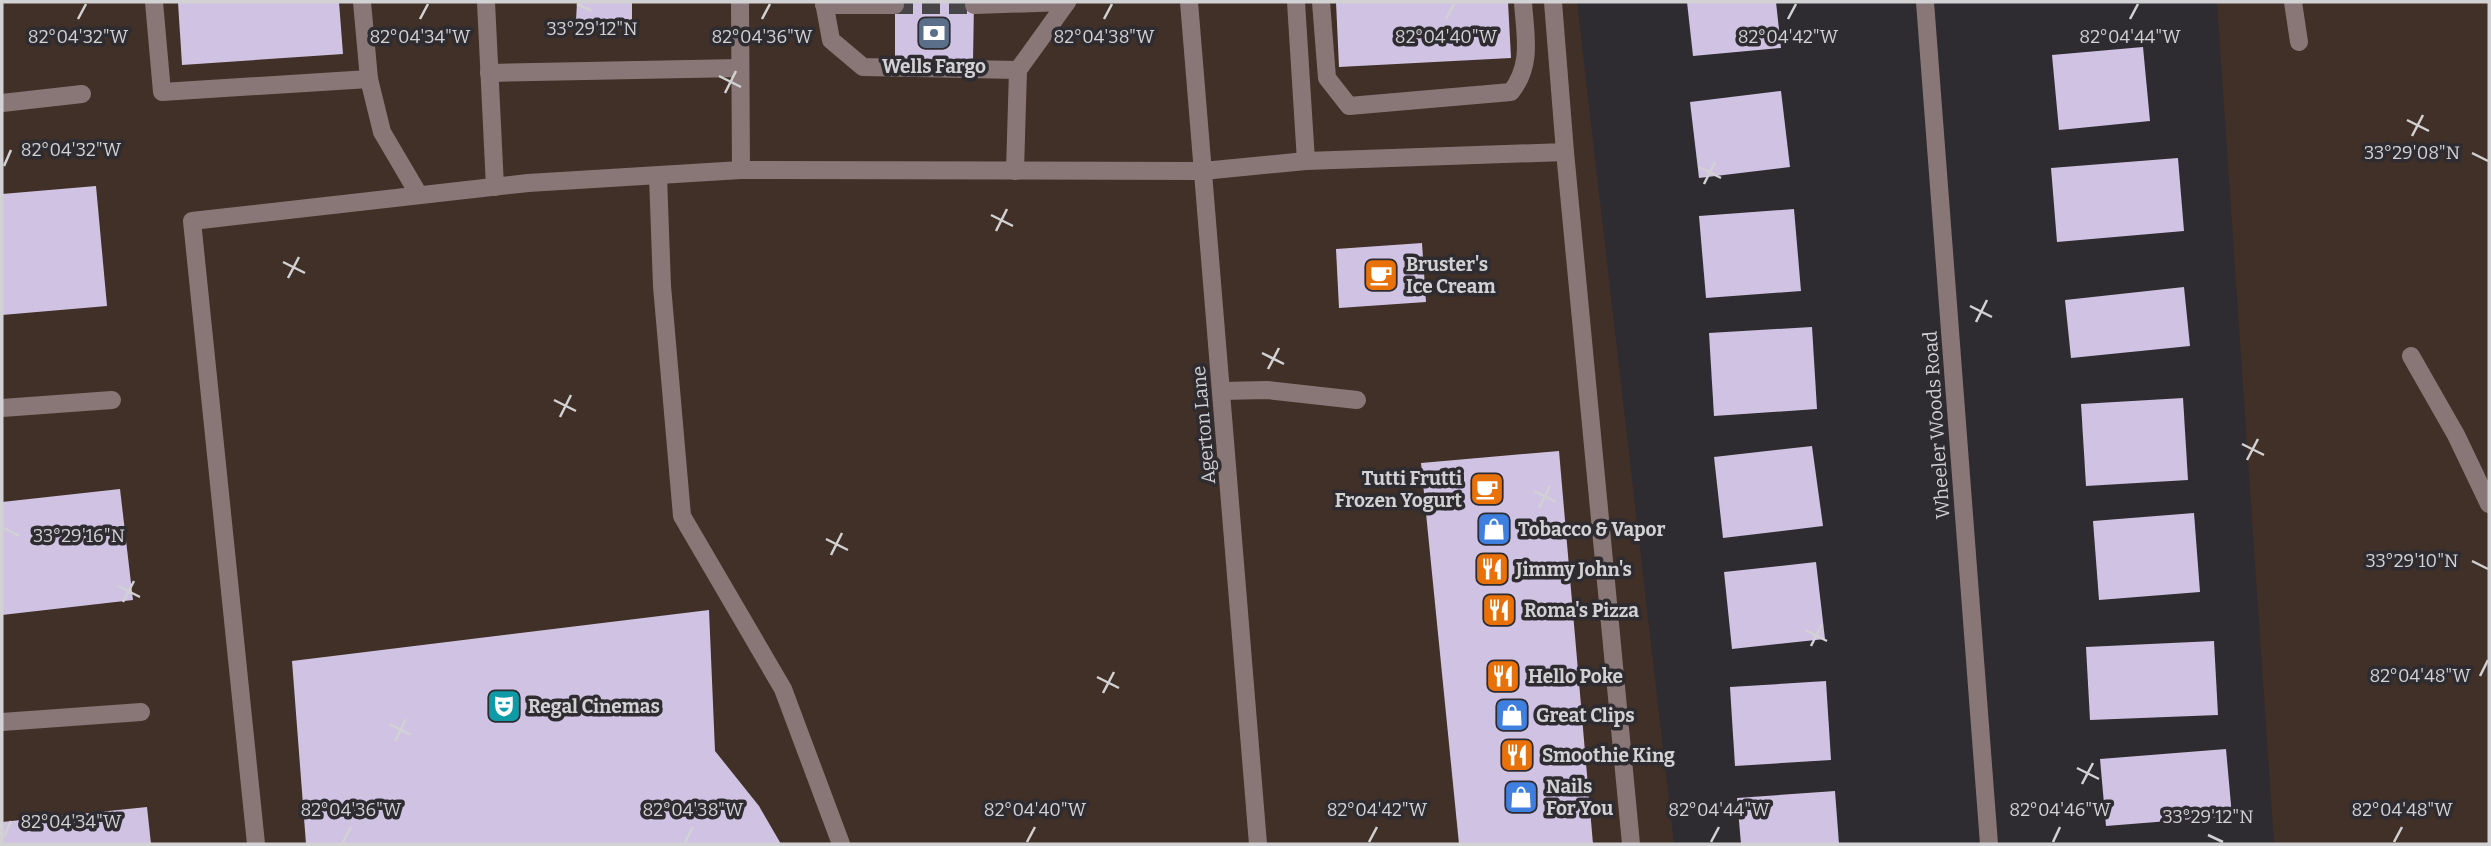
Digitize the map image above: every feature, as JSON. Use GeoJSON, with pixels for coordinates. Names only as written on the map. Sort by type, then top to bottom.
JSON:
{"type":"FeatureCollection","features":[{"type":"Feature","properties":{"kind":"street"},"geometry":{"type":"LineString","coordinates":[[154,2],[162,92],[369,79]]}},
{"type":"Feature","properties":{"kind":"street"},"geometry":{"type":"LineString","coordinates":[[362,2],[369,79],[382,132],[419,195]]}},
{"type":"Feature","properties":{"kind":"street"},"geometry":{"type":"LineString","coordinates":[[486,2],[495,187]]}},
{"type":"Feature","properties":{"kind":"street"},"geometry":{"type":"LineString","coordinates":[[740,2],[741,170]]}},
{"type":"Feature","properties":{"kind":"street"},"geometry":{"type":"LineString","coordinates":[[974,5],[1067,2]]}},
{"type":"Feature","properties":{"kind":"street"},"geometry":{"type":"LineString","coordinates":[[1015,171],[1018,70],[1067,2]]}},
{"type":"Feature","properties":{"kind":"street","name":"Agerton Lane"},"geometry":{"type":"LineString","coordinates":[[1189,2],[1258,844]]}},
{"type":"Feature","properties":{"kind":"street"},"geometry":{"type":"LineString","coordinates":[[1296,2],[1306,161]]}},
{"type":"Feature","properties":{"kind":"street"},"geometry":{"type":"LineString","coordinates":[[1321,2],[1327,79],[1349,106],[1511,92],[1522,79],[1528,61],[1523,2]]}},
{"type":"Feature","properties":{"kind":"street"},"geometry":{"type":"LineString","coordinates":[[1553,2],[1632,844]]}},
{"type":"Feature","properties":{"kind":"street","name":"Wheeler Woods Road"},"geometry":{"type":"LineString","coordinates":[[1925,2],[1989,844]]}},
{"type":"Feature","properties":{"kind":"street"},"geometry":{"type":"LineString","coordinates":[[2293,2],[2299,42]]}},
{"type":"Feature","properties":{"kind":"street"},"geometry":{"type":"LineString","coordinates":[[895,5],[824,3],[831,40],[863,67],[1018,70]]}},
{"type":"Feature","properties":{"kind":"street"},"geometry":{"type":"LineString","coordinates":[[489,73],[740,68]]}},
{"type":"Feature","properties":{"kind":"street"},"geometry":{"type":"LineString","coordinates":[[2,103],[82,94]]}},
{"type":"Feature","properties":{"kind":"street"},"geometry":{"type":"LineString","coordinates":[[256,844],[192,221],[495,187],[741,170],[1203,171],[1306,161],[1565,152]]}},
{"type":"Feature","properties":{"kind":"street"},"geometry":{"type":"LineString","coordinates":[[658,176],[662,286],[682,516],[783,690],[841,844]]}},
{"type":"Feature","properties":{"kind":"street"},"geometry":{"type":"LineString","coordinates":[[2411,356],[2456,435],[2489,504]]}},
{"type":"Feature","properties":{"kind":"street"},"geometry":{"type":"LineString","coordinates":[[1221,391],[1267,390],[1357,400]]}},
{"type":"Feature","properties":{"kind":"street"},"geometry":{"type":"LineString","coordinates":[[2,408],[112,400]]}},
{"type":"Feature","properties":{"kind":"street"},"geometry":{"type":"LineString","coordinates":[[2,722],[141,712]]}},
{"type":"Feature","properties":{"kind":"shaded area"},"geometry":{"type":"Polygon","coordinates":[[[2,2],[1577,2],[1674,844],[2,844],[2,2]]]}},
{"type":"Feature","properties":{"kind":"shaded area"},"geometry":{"type":"Polygon","coordinates":[[[2217,2],[2489,2],[2489,844],[2274,844],[2217,2]]]}},
{"type":"Feature","properties":{"kind":"building"},"geometry":{"type":"Polygon","coordinates":[[[178,2],[339,2],[343,54],[182,65],[178,2]]]}},
{"type":"Feature","properties":{"kind":"building"},"geometry":{"type":"Polygon","coordinates":[[[577,2],[632,2],[632,22],[576,21],[577,2]]]}},
{"type":"Feature","properties":{"kind":"building","name":"Wells Fargo"},"geometry":{"type":"Polygon","coordinates":[[[895,2],[974,2],[973,61],[895,60],[895,2]]]}},
{"type":"Feature","properties":{"kind":"building"},"geometry":{"type":"Polygon","coordinates":[[[1336,2],[1508,2],[1511,58],[1339,67],[1336,2]]]}},
{"type":"Feature","properties":{"kind":"building"},"geometry":{"type":"Polygon","coordinates":[[[1687,2],[1776,2],[1781,48],[1693,56],[1687,2]]]}},
{"type":"Feature","properties":{"kind":"building"},"geometry":{"type":"Polygon","coordinates":[[[2143,47],[2150,121],[2059,130],[2052,55],[2143,47]]]}},
{"type":"Feature","properties":{"kind":"building"},"geometry":{"type":"Polygon","coordinates":[[[1781,91],[1790,167],[1699,178],[1690,102],[1781,91]]]}},
{"type":"Feature","properties":{"kind":"building"},"geometry":{"type":"Polygon","coordinates":[[[2178,158],[2184,231],[2057,242],[2051,168],[2178,158]]]}},
{"type":"Feature","properties":{"kind":"building"},"geometry":{"type":"Polygon","coordinates":[[[96,186],[107,306],[2,315],[2,194],[96,186]]]}},
{"type":"Feature","properties":{"kind":"building"},"geometry":{"type":"Polygon","coordinates":[[[1794,209],[1801,291],[1706,298],[1699,216],[1794,209]]]}},
{"type":"Feature","properties":{"kind":"building","name":"Bruster's Ice Cream"},"geometry":{"type":"Polygon","coordinates":[[[1422,243],[1426,302],[1339,308],[1336,249],[1422,243]]]}},
{"type":"Feature","properties":{"kind":"building"},"geometry":{"type":"Polygon","coordinates":[[[2184,287],[2190,346],[2071,358],[2065,300],[2184,287]]]}},
{"type":"Feature","properties":{"kind":"building"},"geometry":{"type":"Polygon","coordinates":[[[1812,327],[1817,409],[1714,416],[1709,333],[1812,327]]]}},
{"type":"Feature","properties":{"kind":"building"},"geometry":{"type":"Polygon","coordinates":[[[2183,398],[2188,480],[2086,486],[2081,404],[2183,398]]]}},
{"type":"Feature","properties":{"kind":"building"},"geometry":{"type":"Polygon","coordinates":[[[1812,446],[1823,526],[1723,538],[1714,457],[1812,446]]]}},
{"type":"Feature","properties":{"kind":"building"},"geometry":{"type":"Polygon","coordinates":[[[1559,451],[1593,844],[1459,844],[1421,463],[1559,451]]]}},
{"type":"Feature","properties":{"kind":"building"},"geometry":{"type":"Polygon","coordinates":[[[120,489],[133,600],[2,615],[2,502],[120,489]]]}},
{"type":"Feature","properties":{"kind":"building"},"geometry":{"type":"Polygon","coordinates":[[[2194,513],[2200,592],[2099,600],[2093,521],[2194,513]]]}},
{"type":"Feature","properties":{"kind":"building"},"geometry":{"type":"Polygon","coordinates":[[[1816,562],[1825,639],[1732,649],[1724,572],[1816,562]]]}},
{"type":"Feature","properties":{"kind":"building","name":"Regal Cinemas"},"geometry":{"type":"Polygon","coordinates":[[[709,610],[715,751],[759,806],[781,844],[306,844],[292,661],[709,610]]]}},
{"type":"Feature","properties":{"kind":"building"},"geometry":{"type":"Polygon","coordinates":[[[2214,641],[2218,715],[2090,720],[2086,647],[2214,641]]]}},
{"type":"Feature","properties":{"kind":"building"},"geometry":{"type":"Polygon","coordinates":[[[1826,681],[1831,760],[1735,766],[1730,687],[1826,681]]]}},
{"type":"Feature","properties":{"kind":"building"},"geometry":{"type":"Polygon","coordinates":[[[2226,749],[2232,816],[2106,826],[2100,759],[2226,749]]]}},
{"type":"Feature","properties":{"kind":"building"},"geometry":{"type":"Polygon","coordinates":[[[1835,791],[1839,844],[1741,844],[1737,798],[1835,791]]]}},
{"type":"Feature","properties":{"kind":"building"},"geometry":{"type":"Polygon","coordinates":[[[147,807],[151,844],[2,844],[2,822],[147,807]]]}},
{"type":"Feature","properties":{"kind":"tunnel"},"geometry":{"type":"LineString","coordinates":[[895,5],[974,5]]}},
{"type":"Feature","properties":{"kind":"place","name":"Wells Fargo"},"geometry":{"type":"Point","coordinates":[934,33]}},
{"type":"Feature","properties":{"kind":"place","name":"Bruster's Ice Cream"},"geometry":{"type":"Point","coordinates":[1381,275]}},
{"type":"Feature","properties":{"kind":"place","name":"Tutti Frutti Frozen Yogurt"},"geometry":{"type":"Point","coordinates":[1487,489]}},
{"type":"Feature","properties":{"kind":"place","name":"Tobacco & Vapor"},"geometry":{"type":"Point","coordinates":[1494,529]}},
{"type":"Feature","properties":{"kind":"place","name":"Jimmy John's"},"geometry":{"type":"Point","coordinates":[1492,569]}},
{"type":"Feature","properties":{"kind":"place","name":"Roma's Pizza"},"geometry":{"type":"Point","coordinates":[1499,610]}},
{"type":"Feature","properties":{"kind":"place","name":"Hello Poke"},"geometry":{"type":"Point","coordinates":[1503,676]}},
{"type":"Feature","properties":{"kind":"place","name":"Regal Cinemas"},"geometry":{"type":"Point","coordinates":[504,706]}},
{"type":"Feature","properties":{"kind":"place","name":"Great Clips"},"geometry":{"type":"Point","coordinates":[1512,715]}},
{"type":"Feature","properties":{"kind":"place","name":"Smoothie King"},"geometry":{"type":"Point","coordinates":[1517,755]}},
{"type":"Feature","properties":{"kind":"place","name":"Nails For You"},"geometry":{"type":"Point","coordinates":[1521,797]}}]}
